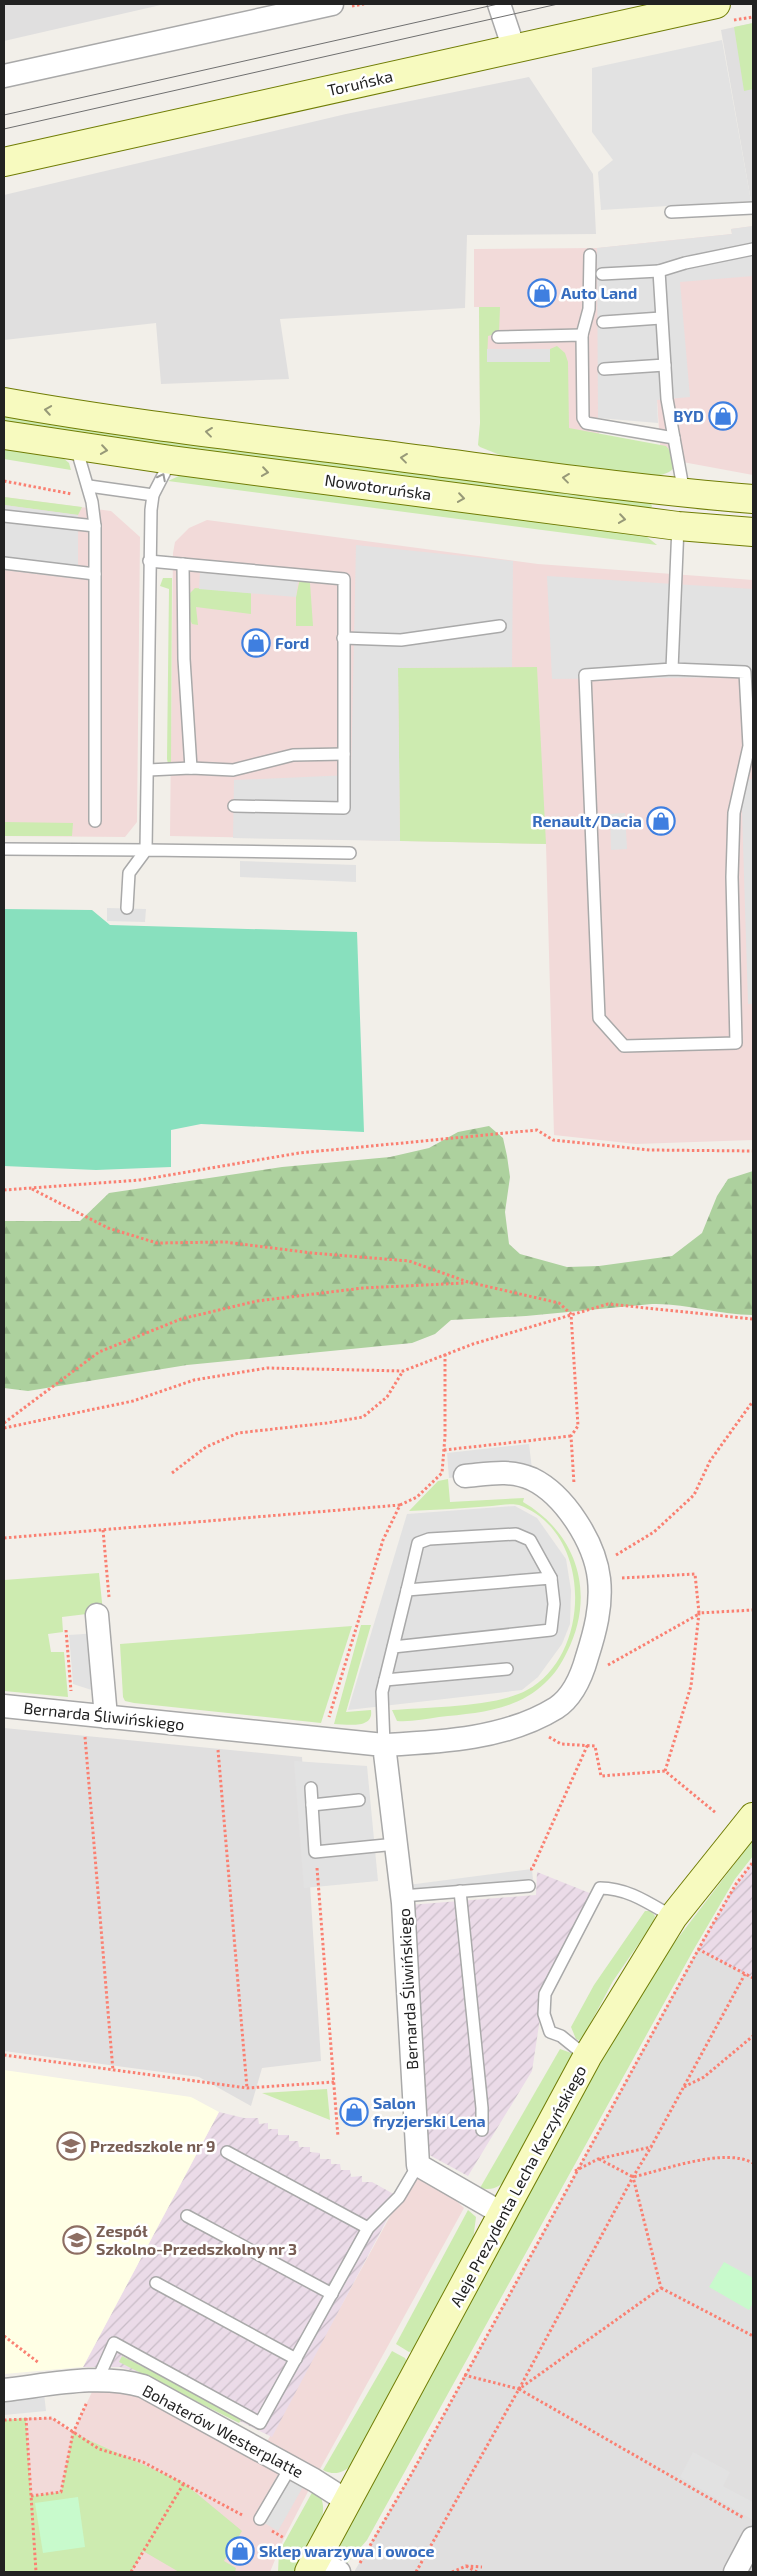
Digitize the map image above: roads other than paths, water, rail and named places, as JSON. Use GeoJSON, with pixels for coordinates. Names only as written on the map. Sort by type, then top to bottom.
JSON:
{"type":"FeatureCollection","features":[{"type":"Feature","properties":{"kind":"street"},"geometry":{"type":"LineString","coordinates":[[4,76],[332,4]]}},
{"type":"Feature","properties":{"kind":"street"},"geometry":{"type":"LineString","coordinates":[[499,4],[514,49]]}},
{"type":"Feature","properties":{"kind":"street","name":"Toruńska"},"geometry":{"type":"LineString","coordinates":[[4,162],[716,4]]}},
{"type":"Feature","properties":{"kind":"street","name":"Nowotoruńska"},"geometry":{"type":"LineString","coordinates":[[4,402],[104,419],[684,493],[753,499]]}},
{"type":"Feature","properties":{"kind":"street","name":"Nowotoruńska"},"geometry":{"type":"LineString","coordinates":[[4,435],[171,460],[678,526],[753,532]]}},
{"type":"Feature","properties":{"kind":"street","name":"Bernarda Śliwińskiego"},"geometry":{"type":"LineString","coordinates":[[4,1706],[384,1745],[471,1737],[510,1728],[558,1707],[580,1681],[597,1626],[597,1573],[590,1548],[575,1518],[560,1502],[532,1479],[509,1472],[465,1476]]}},
{"type":"Feature","properties":{"kind":"street"},"geometry":{"type":"LineString","coordinates":[[103,1609],[106,1717]]}},
{"type":"Feature","properties":{"kind":"street","name":"Bernarda Śliwińskiego"},"geometry":{"type":"LineString","coordinates":[[384,1745],[402,1896],[418,2165]]}},
{"type":"Feature","properties":{"kind":"street","name":"Aleje Prezydenta Lecha Kaczyńskiego"},"geometry":{"type":"LineString","coordinates":[[331,2567],[347,2501],[587,2057],[673,1917],[753,1817]]}},
{"type":"Feature","properties":{"kind":"street"},"geometry":{"type":"LineString","coordinates":[[418,2165],[503,2214]]}},
{"type":"Feature","properties":{"kind":"street","name":"Bohaterów Westerplatte"},"geometry":{"type":"LineString","coordinates":[[4,2390],[97,2380],[123,2380],[143,2386],[347,2501]]}},
{"type":"Feature","properties":{"kind":"street"},"geometry":{"type":"LineString","coordinates":[[735,2572],[753,2538]]}},
{"type":"Feature","properties":{"kind":"lane"},"geometry":{"type":"LineString","coordinates":[[671,212],[753,208]]}},
{"type":"Feature","properties":{"kind":"lane"},"geometry":{"type":"LineString","coordinates":[[602,274],[659,272],[685,263],[753,249]]}},
{"type":"Feature","properties":{"kind":"lane"},"geometry":{"type":"LineString","coordinates":[[590,255],[589,310],[582,335],[583,418],[586,423],[674,438]]}},
{"type":"Feature","properties":{"kind":"lane"},"geometry":{"type":"LineString","coordinates":[[659,272],[665,365],[674,438],[684,493]]}},
{"type":"Feature","properties":{"kind":"lane"},"geometry":{"type":"LineString","coordinates":[[603,322],[661,318]]}},
{"type":"Feature","properties":{"kind":"lane"},"geometry":{"type":"LineString","coordinates":[[498,337],[582,335]]}},
{"type":"Feature","properties":{"kind":"lane"},"geometry":{"type":"LineString","coordinates":[[604,369],[665,365]]}},
{"type":"Feature","properties":{"kind":"lane"},"geometry":{"type":"LineString","coordinates":[[75,445],[89,486],[95,526],[95,821]]}},
{"type":"Feature","properties":{"kind":"lane"},"geometry":{"type":"LineString","coordinates":[[127,908],[128,872],[146,850],[149,561],[153,494],[171,460]]}},
{"type":"Feature","properties":{"kind":"lane"},"geometry":{"type":"LineString","coordinates":[[89,486],[153,494]]}},
{"type":"Feature","properties":{"kind":"lane"},"geometry":{"type":"LineString","coordinates":[[4,516],[95,526]]}},
{"type":"Feature","properties":{"kind":"lane"},"geometry":{"type":"LineString","coordinates":[[672,669],[678,526]]}},
{"type":"Feature","properties":{"kind":"lane"},"geometry":{"type":"LineString","coordinates":[[149,561],[344,579],[344,808],[234,806]]}},
{"type":"Feature","properties":{"kind":"lane"},"geometry":{"type":"LineString","coordinates":[[4,562],[95,574]]}},
{"type":"Feature","properties":{"kind":"lane"},"geometry":{"type":"LineString","coordinates":[[183,564],[184,659],[191,768]]}},
{"type":"Feature","properties":{"kind":"lane"},"geometry":{"type":"LineString","coordinates":[[343,638],[402,640],[500,626]]}},
{"type":"Feature","properties":{"kind":"lane"},"geometry":{"type":"LineString","coordinates":[[672,669],[745,672],[749,746],[734,814],[732,877],[736,1043],[624,1046],[599,1018],[585,675],[672,669]]}},
{"type":"Feature","properties":{"kind":"lane"},"geometry":{"type":"LineString","coordinates":[[148,770],[191,768],[233,770],[293,754],[344,754]]}},
{"type":"Feature","properties":{"kind":"lane"},"geometry":{"type":"LineString","coordinates":[[4,849],[350,853]]}},
{"type":"Feature","properties":{"kind":"lane"},"geometry":{"type":"LineString","coordinates":[[384,1745],[382,1692],[418,1544],[429,1539],[516,1534],[530,1540],[551,1578],[554,1604],[551,1630],[393,1647]]}},
{"type":"Feature","properties":{"kind":"lane"},"geometry":{"type":"LineString","coordinates":[[407,1590],[551,1578]]}},
{"type":"Feature","properties":{"kind":"lane"},"geometry":{"type":"LineString","coordinates":[[385,1680],[507,1668]]}},
{"type":"Feature","properties":{"kind":"lane"},"geometry":{"type":"LineString","coordinates":[[311,1788],[316,1852],[396,1844]]}},
{"type":"Feature","properties":{"kind":"lane"},"geometry":{"type":"LineString","coordinates":[[312,1805],[359,1800]]}},
{"type":"Feature","properties":{"kind":"lane"},"geometry":{"type":"LineString","coordinates":[[402,1896],[529,1886]]}},
{"type":"Feature","properties":{"kind":"lane"},"geometry":{"type":"LineString","coordinates":[[587,2057],[561,2036],[550,2032],[544,2014],[545,1994],[600,1888],[614,1888],[631,1894],[673,1917]]}},
{"type":"Feature","properties":{"kind":"lane"},"geometry":{"type":"LineString","coordinates":[[460,1891],[482,2108],[482,2130]]}},
{"type":"Feature","properties":{"kind":"lane"},"geometry":{"type":"LineString","coordinates":[[227,2152],[368,2228]]}},
{"type":"Feature","properties":{"kind":"lane"},"geometry":{"type":"LineString","coordinates":[[97,2380],[114,2343],[260,2423],[368,2228],[399,2196],[418,2165]]}},
{"type":"Feature","properties":{"kind":"lane"},"geometry":{"type":"LineString","coordinates":[[187,2216],[332,2294]]}},
{"type":"Feature","properties":{"kind":"lane"},"geometry":{"type":"LineString","coordinates":[[156,2283],[296,2358]]}},
{"type":"Feature","properties":{"kind":"lane"},"geometry":{"type":"LineString","coordinates":[[258,2522],[290,2468]]}},
{"type":"Feature","properties":{"kind":"tram line"},"geometry":{"type":"LineString","coordinates":[[4,115],[498,4]]}},
{"type":"Feature","properties":{"kind":"tram line"},"geometry":{"type":"LineString","coordinates":[[4,129],[558,4]]}},
{"type":"Feature","properties":{"kind":"place","name":"Auto Land"},"geometry":{"type":"Point","coordinates":[542,293]}},
{"type":"Feature","properties":{"kind":"place","name":"BYD"},"geometry":{"type":"Point","coordinates":[723,416]}},
{"type":"Feature","properties":{"kind":"place","name":"Ford"},"geometry":{"type":"Point","coordinates":[256,643]}},
{"type":"Feature","properties":{"kind":"place","name":"Renault/Dacia"},"geometry":{"type":"Point","coordinates":[661,821]}},
{"type":"Feature","properties":{"kind":"place","name":"Salon fryzjerski Lena"},"geometry":{"type":"Point","coordinates":[354,2112]}},
{"type":"Feature","properties":{"kind":"place","name":"Przedszkole nr 9"},"geometry":{"type":"Point","coordinates":[71,2146]}},
{"type":"Feature","properties":{"kind":"place","name":"Zespół Szkolno-Przedszkolny nr 3"},"geometry":{"type":"Point","coordinates":[77,2240]}},
{"type":"Feature","properties":{"kind":"place","name":"Sklep warzywa i owoce"},"geometry":{"type":"Point","coordinates":[240,2551]}}]}
